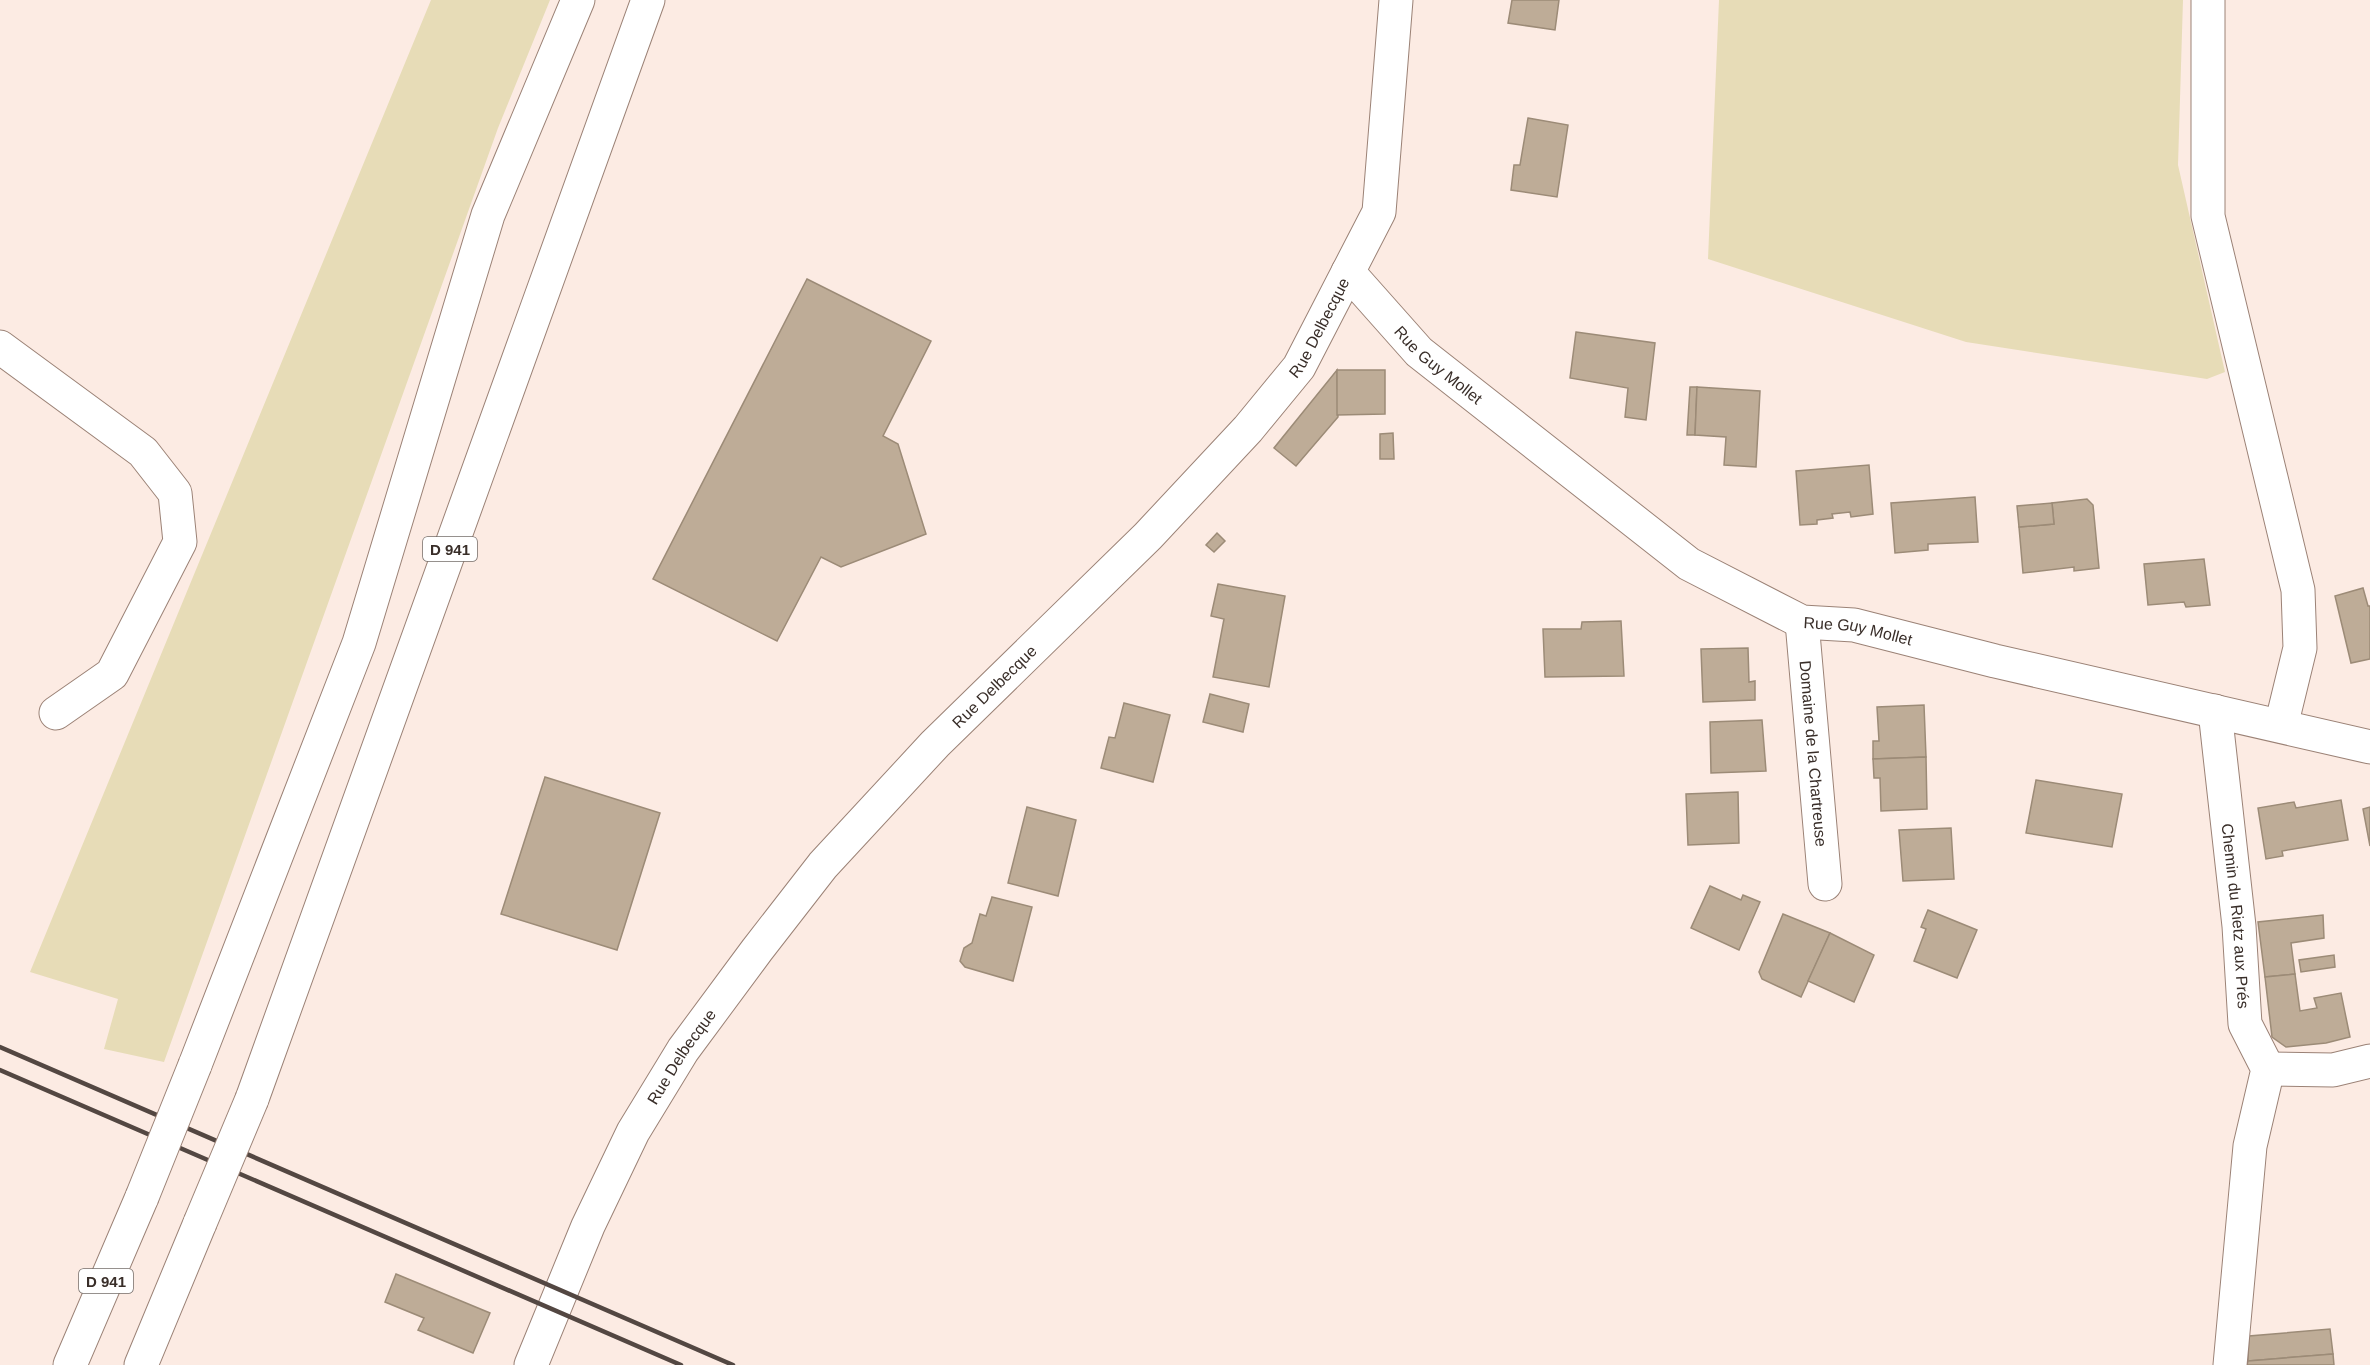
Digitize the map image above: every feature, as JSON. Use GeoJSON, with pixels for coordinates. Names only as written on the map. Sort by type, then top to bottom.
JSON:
{"type":"FeatureCollection","features":[{"type":"Feature","properties":{"kind":"main road","name":"D 941"},"geometry":{"type":"LineString","coordinates":[[70,1365],[142,1197],[195,1065],[359,643],[488,215],[578,0]]}},
{"type":"Feature","properties":{"kind":"main road","name":"D 941"},"geometry":{"type":"LineString","coordinates":[[141,1365],[252,1099],[648,0]]}},
{"type":"Feature","properties":{"kind":"main road","name":"Rue Delbecque"},"geometry":{"type":"LineString","coordinates":[[531,1365],[588,1226],[633,1132],[682,1050],[743,968],[823,865],[935,744],[1140,544],[1248,429],[1299,367],[1379,212],[1396,0]]}},
{"type":"Feature","properties":{"kind":"main road"},"geometry":{"type":"LineString","coordinates":[[2208,0],[2208,216],[2298,590],[2300,648],[2281,726]]}},
{"type":"Feature","properties":{"kind":"main road","name":"Rue Guy Mollet"},"geometry":{"type":"LineString","coordinates":[[1348,272],[1419,352],[1689,564],[1802,622],[1854,625],[1995,661],[2370,747]]}},
{"type":"Feature","properties":{"kind":"main road"},"geometry":{"type":"LineString","coordinates":[[0,347],[143,452],[175,493],[180,542],[112,674],[56,713]]}},
{"type":"Feature","properties":{"kind":"main road","name":"Domaine de la Chartreuse"},"geometry":{"type":"LineString","coordinates":[[1802,622],[1826,884]]}},
{"type":"Feature","properties":{"kind":"main road","name":"Chemin du Rietz aux Prés"},"geometry":{"type":"LineString","coordinates":[[2215,711],[2239,926],[2245,1024],[2268,1069]]}},
{"type":"Feature","properties":{"kind":"main road"},"geometry":{"type":"LineString","coordinates":[[2230,1365],[2250,1146],[2268,1069],[2333,1070],[2370,1061]]}},
{"type":"Feature","properties":{"kind":"shaded area"},"geometry":{"type":"Polygon","coordinates":[[[431,0],[550,0],[498,128],[164,1062],[104,1049],[118,999],[30,972],[431,0]]]}},
{"type":"Feature","properties":{"kind":"shaded area"},"geometry":{"type":"Polygon","coordinates":[[[1719,0],[2183,0],[2178,165],[2225,372],[2207,379],[1966,342],[1708,259],[1719,0]]]}},
{"type":"Feature","properties":{"kind":"building"},"geometry":{"type":"Polygon","coordinates":[[[1512,0],[1559,0],[1555,30],[1508,23],[1512,0]]]}},
{"type":"Feature","properties":{"kind":"building"},"geometry":{"type":"Polygon","coordinates":[[[1528,118],[1568,125],[1557,197],[1511,190],[1514,165],[1520,165],[1528,118]]]}},
{"type":"Feature","properties":{"kind":"building"},"geometry":{"type":"Polygon","coordinates":[[[807,279],[931,341],[883,436],[898,444],[926,534],[841,567],[821,557],[777,641],[653,579],[807,279]]]}},
{"type":"Feature","properties":{"kind":"building"},"geometry":{"type":"Polygon","coordinates":[[[1576,332],[1655,343],[1646,420],[1625,417],[1628,388],[1570,378],[1576,332]]]}},
{"type":"Feature","properties":{"kind":"building"},"geometry":{"type":"Polygon","coordinates":[[[1337,370],[1338,417],[1296,466],[1274,448],[1337,370]]]}},
{"type":"Feature","properties":{"kind":"building"},"geometry":{"type":"Polygon","coordinates":[[[1337,370],[1385,370],[1385,414],[1337,415],[1337,370]]]}},
{"type":"Feature","properties":{"kind":"building"},"geometry":{"type":"Polygon","coordinates":[[[1690,387],[1697,387],[1695,435],[1687,435],[1690,387]]]}},
{"type":"Feature","properties":{"kind":"building"},"geometry":{"type":"Polygon","coordinates":[[[1697,387],[1760,391],[1756,467],[1724,465],[1726,437],[1695,435],[1697,387]]]}},
{"type":"Feature","properties":{"kind":"building"},"geometry":{"type":"Polygon","coordinates":[[[1393,433],[1394,459],[1380,459],[1380,434],[1393,433]]]}},
{"type":"Feature","properties":{"kind":"building"},"geometry":{"type":"Polygon","coordinates":[[[1869,465],[1873,514],[1851,517],[1850,512],[1832,514],[1833,518],[1817,520],[1817,524],[1800,525],[1796,471],[1869,465]]]}},
{"type":"Feature","properties":{"kind":"building"},"geometry":{"type":"Polygon","coordinates":[[[1975,497],[1978,542],[1928,544],[1928,550],[1895,553],[1891,503],[1975,497]]]}},
{"type":"Feature","properties":{"kind":"building"},"geometry":{"type":"Polygon","coordinates":[[[2087,499],[2093,505],[2099,568],[2074,571],[2074,567],[2023,573],[2019,527],[2054,524],[2052,503],[2087,499]]]}},
{"type":"Feature","properties":{"kind":"building"},"geometry":{"type":"Polygon","coordinates":[[[2052,503],[2054,524],[2019,527],[2017,506],[2052,503]]]}},
{"type":"Feature","properties":{"kind":"building"},"geometry":{"type":"Polygon","coordinates":[[[1217,533],[1225,541],[1214,552],[1206,545],[1217,533]]]}},
{"type":"Feature","properties":{"kind":"building"},"geometry":{"type":"Polygon","coordinates":[[[2204,559],[2210,605],[2186,607],[2184,602],[2148,605],[2144,564],[2204,559]]]}},
{"type":"Feature","properties":{"kind":"building"},"geometry":{"type":"Polygon","coordinates":[[[1218,584],[1285,596],[1269,687],[1213,677],[1224,619],[1211,616],[1218,584]]]}},
{"type":"Feature","properties":{"kind":"building"},"geometry":{"type":"Polygon","coordinates":[[[2363,588],[2368,606],[2370,606],[2370,659],[2351,663],[2335,596],[2363,588]]]}},
{"type":"Feature","properties":{"kind":"building"},"geometry":{"type":"Polygon","coordinates":[[[1621,621],[1624,676],[1545,677],[1543,629],[1581,629],[1582,622],[1621,621]]]}},
{"type":"Feature","properties":{"kind":"building"},"geometry":{"type":"Polygon","coordinates":[[[1748,648],[1749,682],[1755,681],[1755,700],[1703,702],[1701,649],[1748,648]]]}},
{"type":"Feature","properties":{"kind":"building"},"geometry":{"type":"Polygon","coordinates":[[[1210,694],[1249,704],[1243,732],[1203,722],[1210,694]]]}},
{"type":"Feature","properties":{"kind":"building"},"geometry":{"type":"Polygon","coordinates":[[[1124,703],[1170,715],[1153,782],[1101,768],[1109,737],[1115,738],[1124,703]]]}},
{"type":"Feature","properties":{"kind":"building"},"geometry":{"type":"Polygon","coordinates":[[[1924,705],[1926,757],[1873,759],[1873,741],[1879,741],[1877,707],[1924,705]]]}},
{"type":"Feature","properties":{"kind":"building"},"geometry":{"type":"Polygon","coordinates":[[[1762,720],[1766,771],[1711,773],[1710,722],[1762,720]]]}},
{"type":"Feature","properties":{"kind":"building"},"geometry":{"type":"Polygon","coordinates":[[[1926,757],[1927,809],[1881,811],[1880,778],[1874,778],[1873,759],[1926,757]]]}},
{"type":"Feature","properties":{"kind":"building"},"geometry":{"type":"Polygon","coordinates":[[[545,777],[660,813],[617,950],[501,914],[545,777]]]}},
{"type":"Feature","properties":{"kind":"building"},"geometry":{"type":"Polygon","coordinates":[[[2036,780],[2122,794],[2112,847],[2026,833],[2036,780]]]}},
{"type":"Feature","properties":{"kind":"building"},"geometry":{"type":"Polygon","coordinates":[[[1738,792],[1739,843],[1688,845],[1686,794],[1738,792]]]}},
{"type":"Feature","properties":{"kind":"building"},"geometry":{"type":"Polygon","coordinates":[[[2341,800],[2348,840],[2282,851],[2283,856],[2266,859],[2258,808],[2294,802],[2296,808],[2341,800]]]}},
{"type":"Feature","properties":{"kind":"building"},"geometry":{"type":"Polygon","coordinates":[[[1027,807],[1076,820],[1058,896],[1008,883],[1027,807]]]}},
{"type":"Feature","properties":{"kind":"building"},"geometry":{"type":"Polygon","coordinates":[[[2370,807],[2370,846],[2363,809],[2370,807]]]}},
{"type":"Feature","properties":{"kind":"building"},"geometry":{"type":"Polygon","coordinates":[[[1951,828],[1954,879],[1903,881],[1899,830],[1951,828]]]}},
{"type":"Feature","properties":{"kind":"building"},"geometry":{"type":"Polygon","coordinates":[[[1710,886],[1741,900],[1743,895],[1760,902],[1739,950],[1691,928],[1710,886]]]}},
{"type":"Feature","properties":{"kind":"building"},"geometry":{"type":"Polygon","coordinates":[[[992,897],[1032,907],[1013,981],[965,967],[960,961],[964,948],[972,943],[980,914],[986,916],[992,897]]]}},
{"type":"Feature","properties":{"kind":"building"},"geometry":{"type":"Polygon","coordinates":[[[1928,910],[1977,930],[1957,978],[1914,961],[1926,929],[1921,927],[1928,910]]]}},
{"type":"Feature","properties":{"kind":"building"},"geometry":{"type":"Polygon","coordinates":[[[1783,914],[1830,933],[1801,997],[1762,979],[1759,972],[1783,914]]]}},
{"type":"Feature","properties":{"kind":"building"},"geometry":{"type":"Polygon","coordinates":[[[2323,915],[2324,938],[2291,943],[2295,974],[2265,977],[2258,922],[2323,915]]]}},
{"type":"Feature","properties":{"kind":"building"},"geometry":{"type":"Polygon","coordinates":[[[1830,933],[1874,955],[1854,1002],[1808,981],[1830,933]]]}},
{"type":"Feature","properties":{"kind":"building"},"geometry":{"type":"Polygon","coordinates":[[[2334,955],[2335,967],[2301,972],[2299,960],[2334,955]]]}},
{"type":"Feature","properties":{"kind":"building"},"geometry":{"type":"Polygon","coordinates":[[[2295,974],[2300,1011],[2317,1008],[2314,998],[2341,993],[2350,1037],[2326,1043],[2286,1047],[2272,1037],[2265,977],[2295,974]]]}},
{"type":"Feature","properties":{"kind":"building"},"geometry":{"type":"Polygon","coordinates":[[[396,1274],[490,1313],[473,1353],[418,1330],[424,1318],[385,1302],[396,1274]]]}},
{"type":"Feature","properties":{"kind":"building"},"geometry":{"type":"Polygon","coordinates":[[[2330,1329],[2333,1354],[2248,1361],[2249,1336],[2330,1329]]]}},
{"type":"Feature","properties":{"kind":"building"},"geometry":{"type":"Polygon","coordinates":[[[2333,1354],[2334,1365],[2247,1365],[2248,1361],[2333,1354]]]}},
{"type":"Feature","properties":{"kind":"railway"},"geometry":{"type":"LineString","coordinates":[[0,1047],[733,1365]]}},
{"type":"Feature","properties":{"kind":"railway"},"geometry":{"type":"LineString","coordinates":[[0,1070],[681,1365]]}}]}
